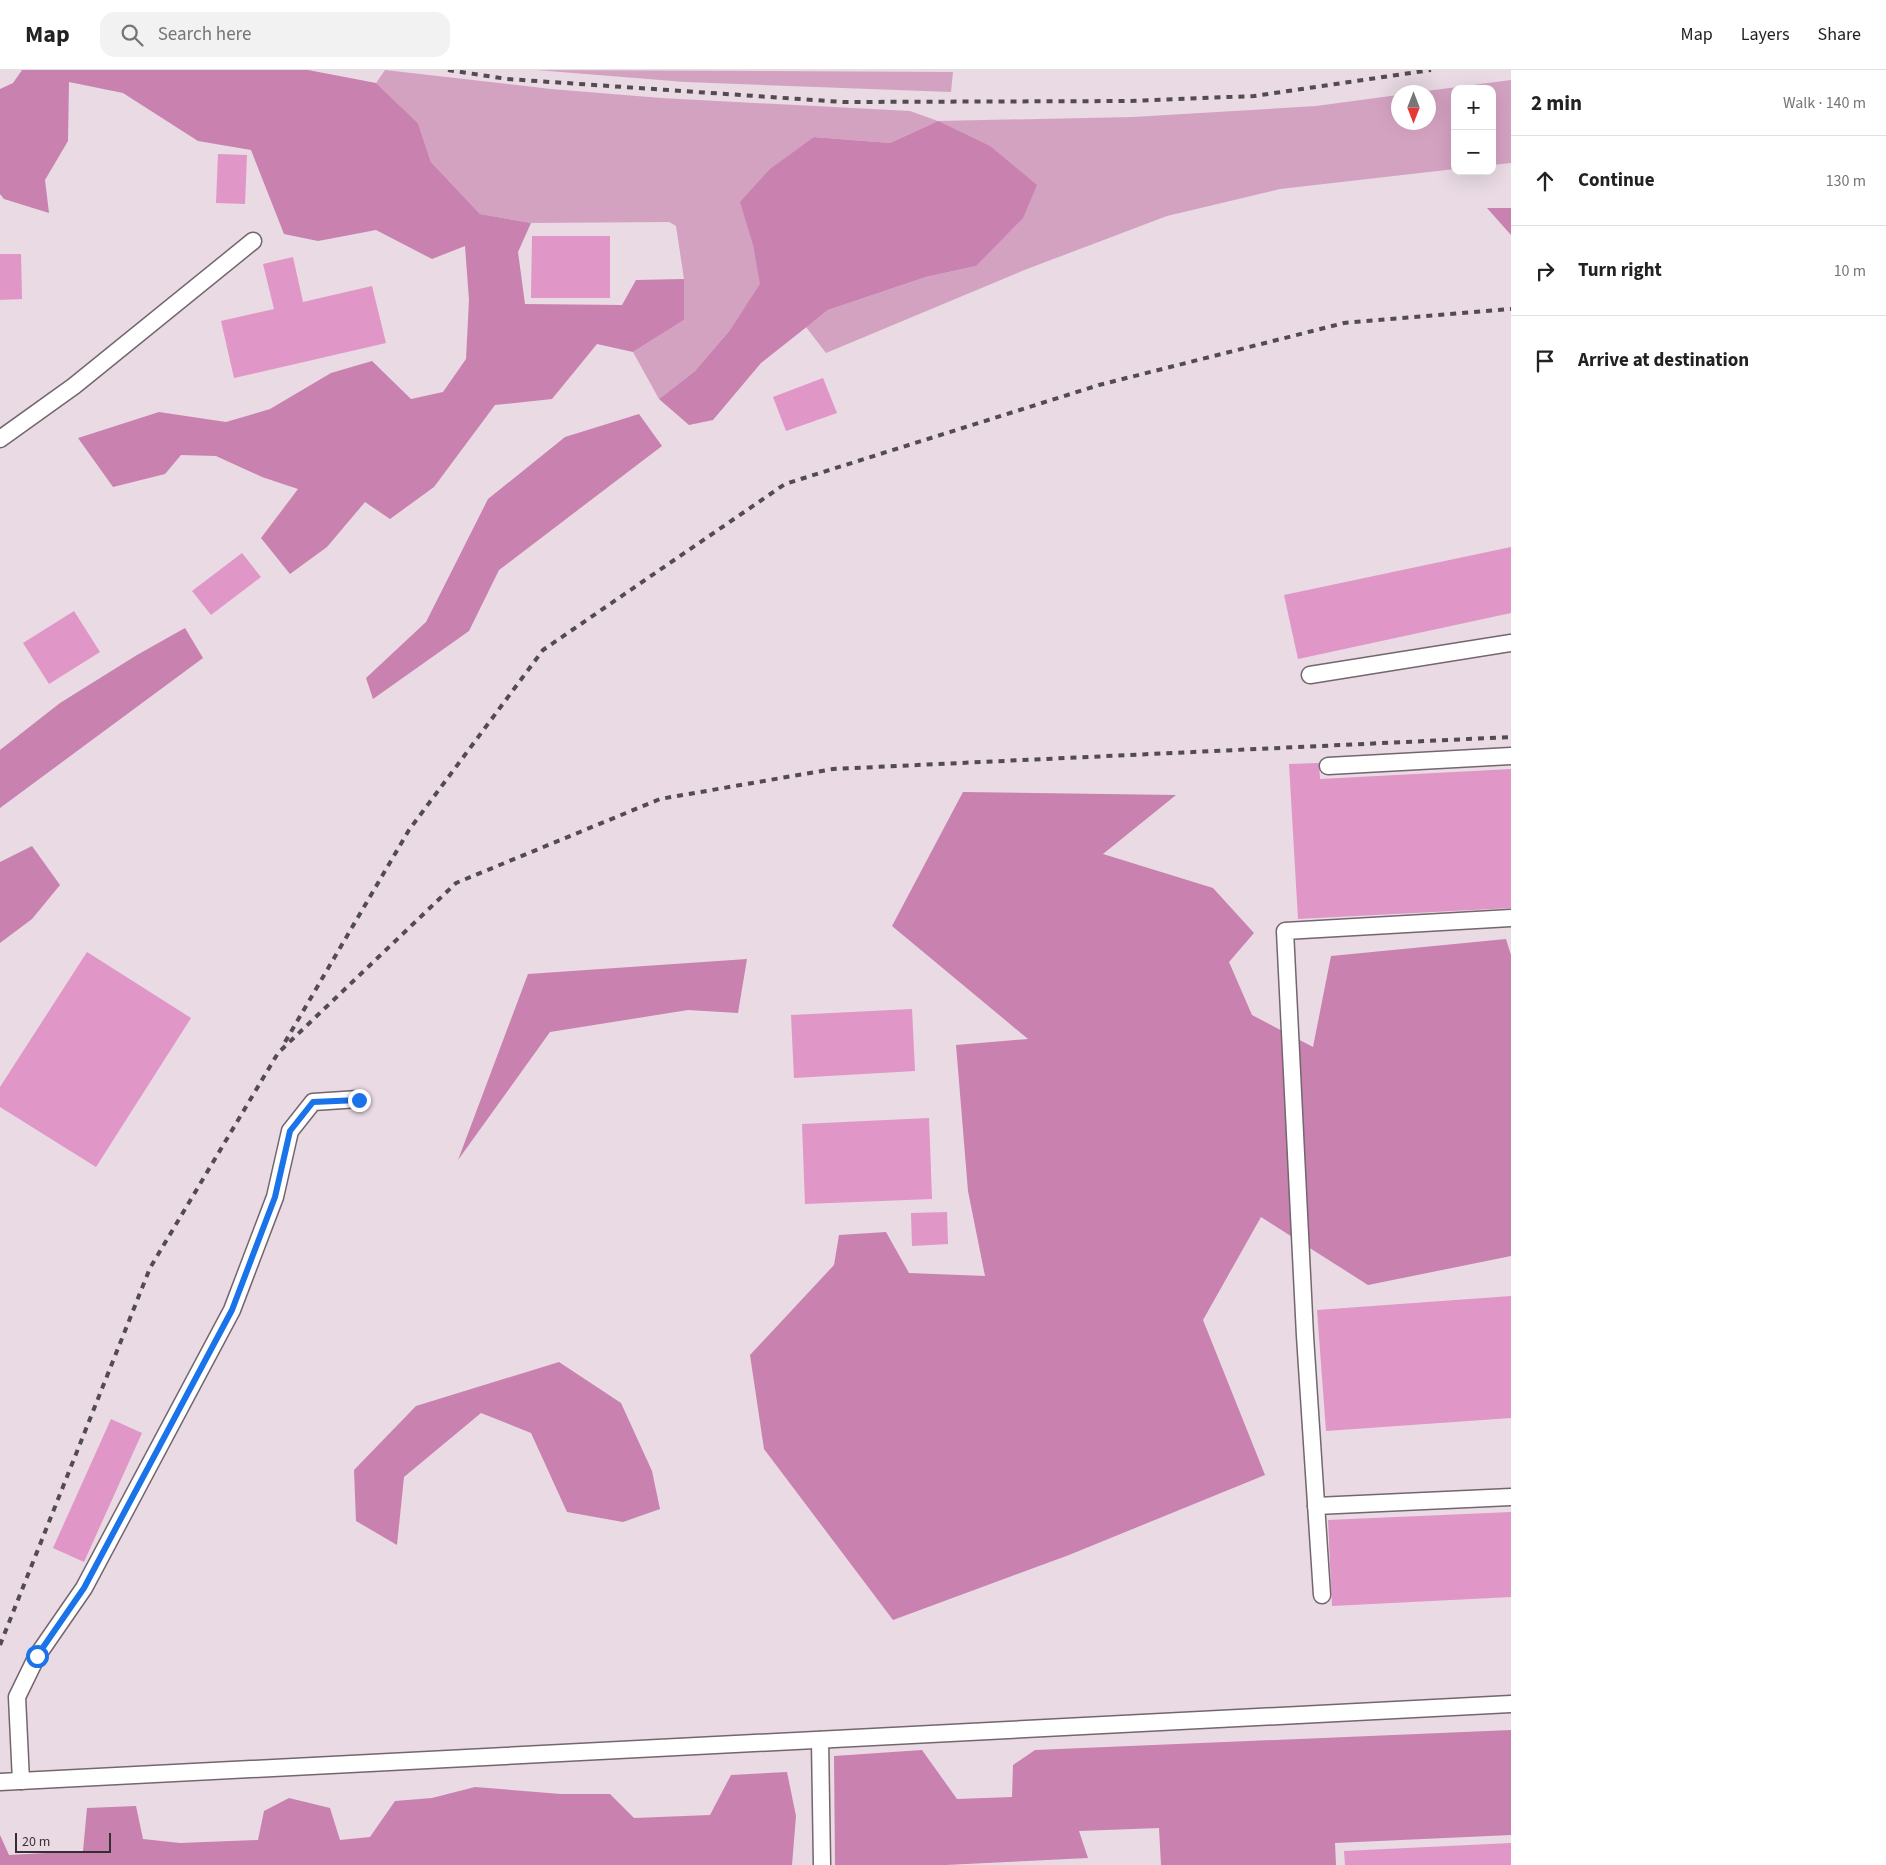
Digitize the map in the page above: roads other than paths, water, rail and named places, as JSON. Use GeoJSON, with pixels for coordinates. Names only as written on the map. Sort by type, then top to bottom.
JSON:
{"type":"FeatureCollection","features":[{"type":"Feature","properties":{"kind":"lane"},"geometry":{"type":"LineString","coordinates":[[0,439],[74,386],[253,240]]}},
{"type":"Feature","properties":{"kind":"lane"},"geometry":{"type":"LineString","coordinates":[[1310,675],[1511,643]]}},
{"type":"Feature","properties":{"kind":"lane"},"geometry":{"type":"LineString","coordinates":[[1328,766],[1511,756]]}},
{"type":"Feature","properties":{"kind":"lane"},"geometry":{"type":"LineString","coordinates":[[1322,1595],[1305,1336],[1285,931],[1511,918]]}},
{"type":"Feature","properties":{"kind":"lane"},"geometry":{"type":"LineString","coordinates":[[21,1781],[17,1697],[37,1656],[84,1588],[232,1310],[275,1197],[290,1131],[313,1102],[359,1100]]}},
{"type":"Feature","properties":{"kind":"lane"},"geometry":{"type":"LineString","coordinates":[[1316,1506],[1511,1497]]}},
{"type":"Feature","properties":{"kind":"lane"},"geometry":{"type":"LineString","coordinates":[[0,1782],[1511,1704]]}},
{"type":"Feature","properties":{"kind":"lane"},"geometry":{"type":"LineString","coordinates":[[820,1740],[822,1865]]}},
{"type":"Feature","properties":{"kind":"railway"},"geometry":{"type":"LineString","coordinates":[[448,70],[507,79],[843,102],[1131,101],[1254,96],[1431,70]]}},
{"type":"Feature","properties":{"kind":"railway"},"geometry":{"type":"LineString","coordinates":[[285,1042],[409,830],[543,650],[785,484],[1099,385],[1344,323],[1511,309]]}},
{"type":"Feature","properties":{"kind":"railway"},"geometry":{"type":"LineString","coordinates":[[0,1645],[150,1268],[278,1053],[456,883],[660,799],[833,769],[1511,737]]}}]}
